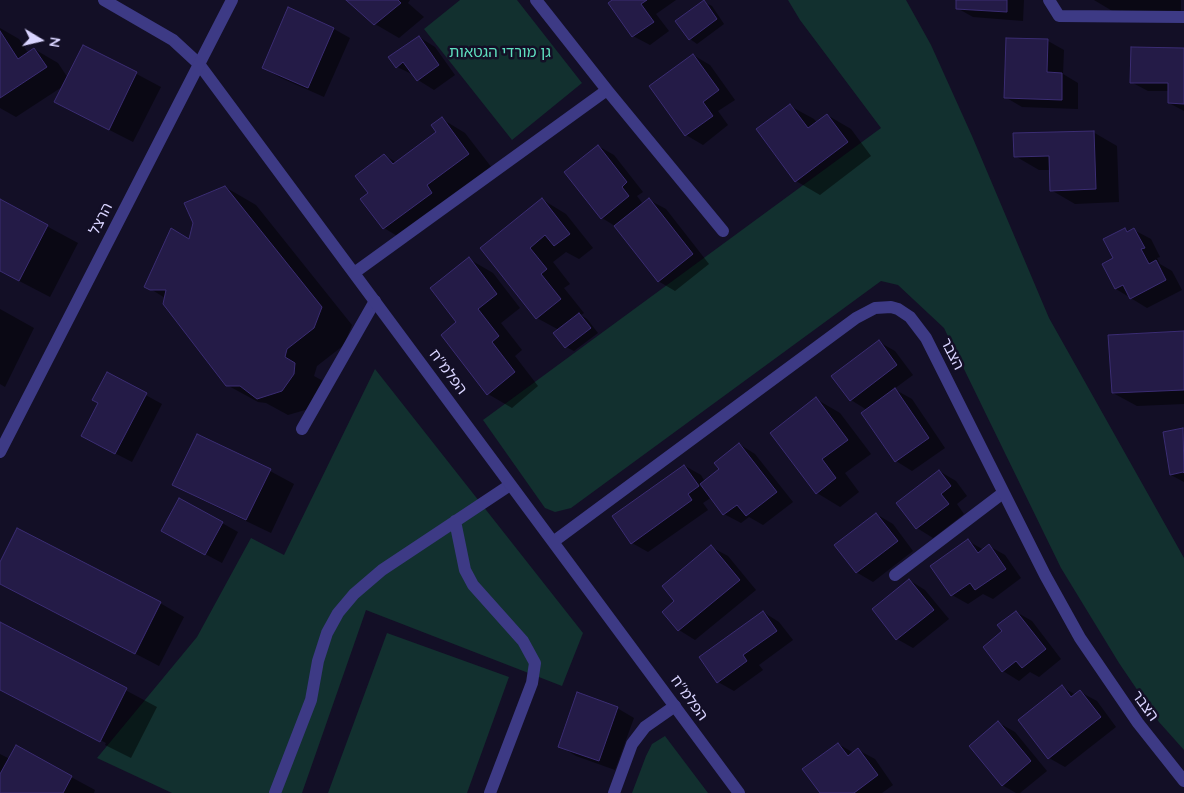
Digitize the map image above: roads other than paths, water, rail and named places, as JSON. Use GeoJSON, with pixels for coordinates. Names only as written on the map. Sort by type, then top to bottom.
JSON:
{"type":"FeatureCollection","features":[{"type":"Feature","properties":{"kind":"street","name":"הפלמ\"ח"},"geometry":{"type":"LineString","coordinates":[[104,0],[173,40],[199,64],[738,793]]}},
{"type":"Feature","properties":{"kind":"street","name":"הרצל"},"geometry":{"type":"LineString","coordinates":[[0,452],[232,0]]}},
{"type":"Feature","properties":{"kind":"street"},"geometry":{"type":"LineString","coordinates":[[536,0],[723,231]]}},
{"type":"Feature","properties":{"kind":"street"},"geometry":{"type":"LineString","coordinates":[[1049,0],[1059,16],[1184,18]]}},
{"type":"Feature","properties":{"kind":"street"},"geometry":{"type":"LineString","coordinates":[[354,273],[607,90]]}},
{"type":"Feature","properties":{"kind":"street"},"geometry":{"type":"LineString","coordinates":[[302,429],[375,301]]}},
{"type":"Feature","properties":{"kind":"street","name":"הצבר"},"geometry":{"type":"LineString","coordinates":[[553,542],[856,318],[875,308],[883,307],[891,307],[905,312],[921,330],[1044,575],[1080,638],[1138,723],[1184,781]]}},
{"type":"Feature","properties":{"kind":"street"},"geometry":{"type":"LineString","coordinates":[[275,793],[311,700],[318,661],[327,633],[338,613],[354,594],[382,570],[510,485]]}},
{"type":"Feature","properties":{"kind":"street"},"geometry":{"type":"LineString","coordinates":[[895,575],[1003,493]]}},
{"type":"Feature","properties":{"kind":"street"},"geometry":{"type":"LineString","coordinates":[[456,521],[465,570],[473,585],[522,641],[535,663],[532,683],[490,793]]}},
{"type":"Feature","properties":{"kind":"street"},"geometry":{"type":"LineString","coordinates":[[614,793],[632,744],[645,727],[675,706]]}},
{"type":"Feature","properties":{"kind":"park label","name":"גן מורדי הגטאות"},"geometry":{"type":"Point","coordinates":[500,52]}}]}
